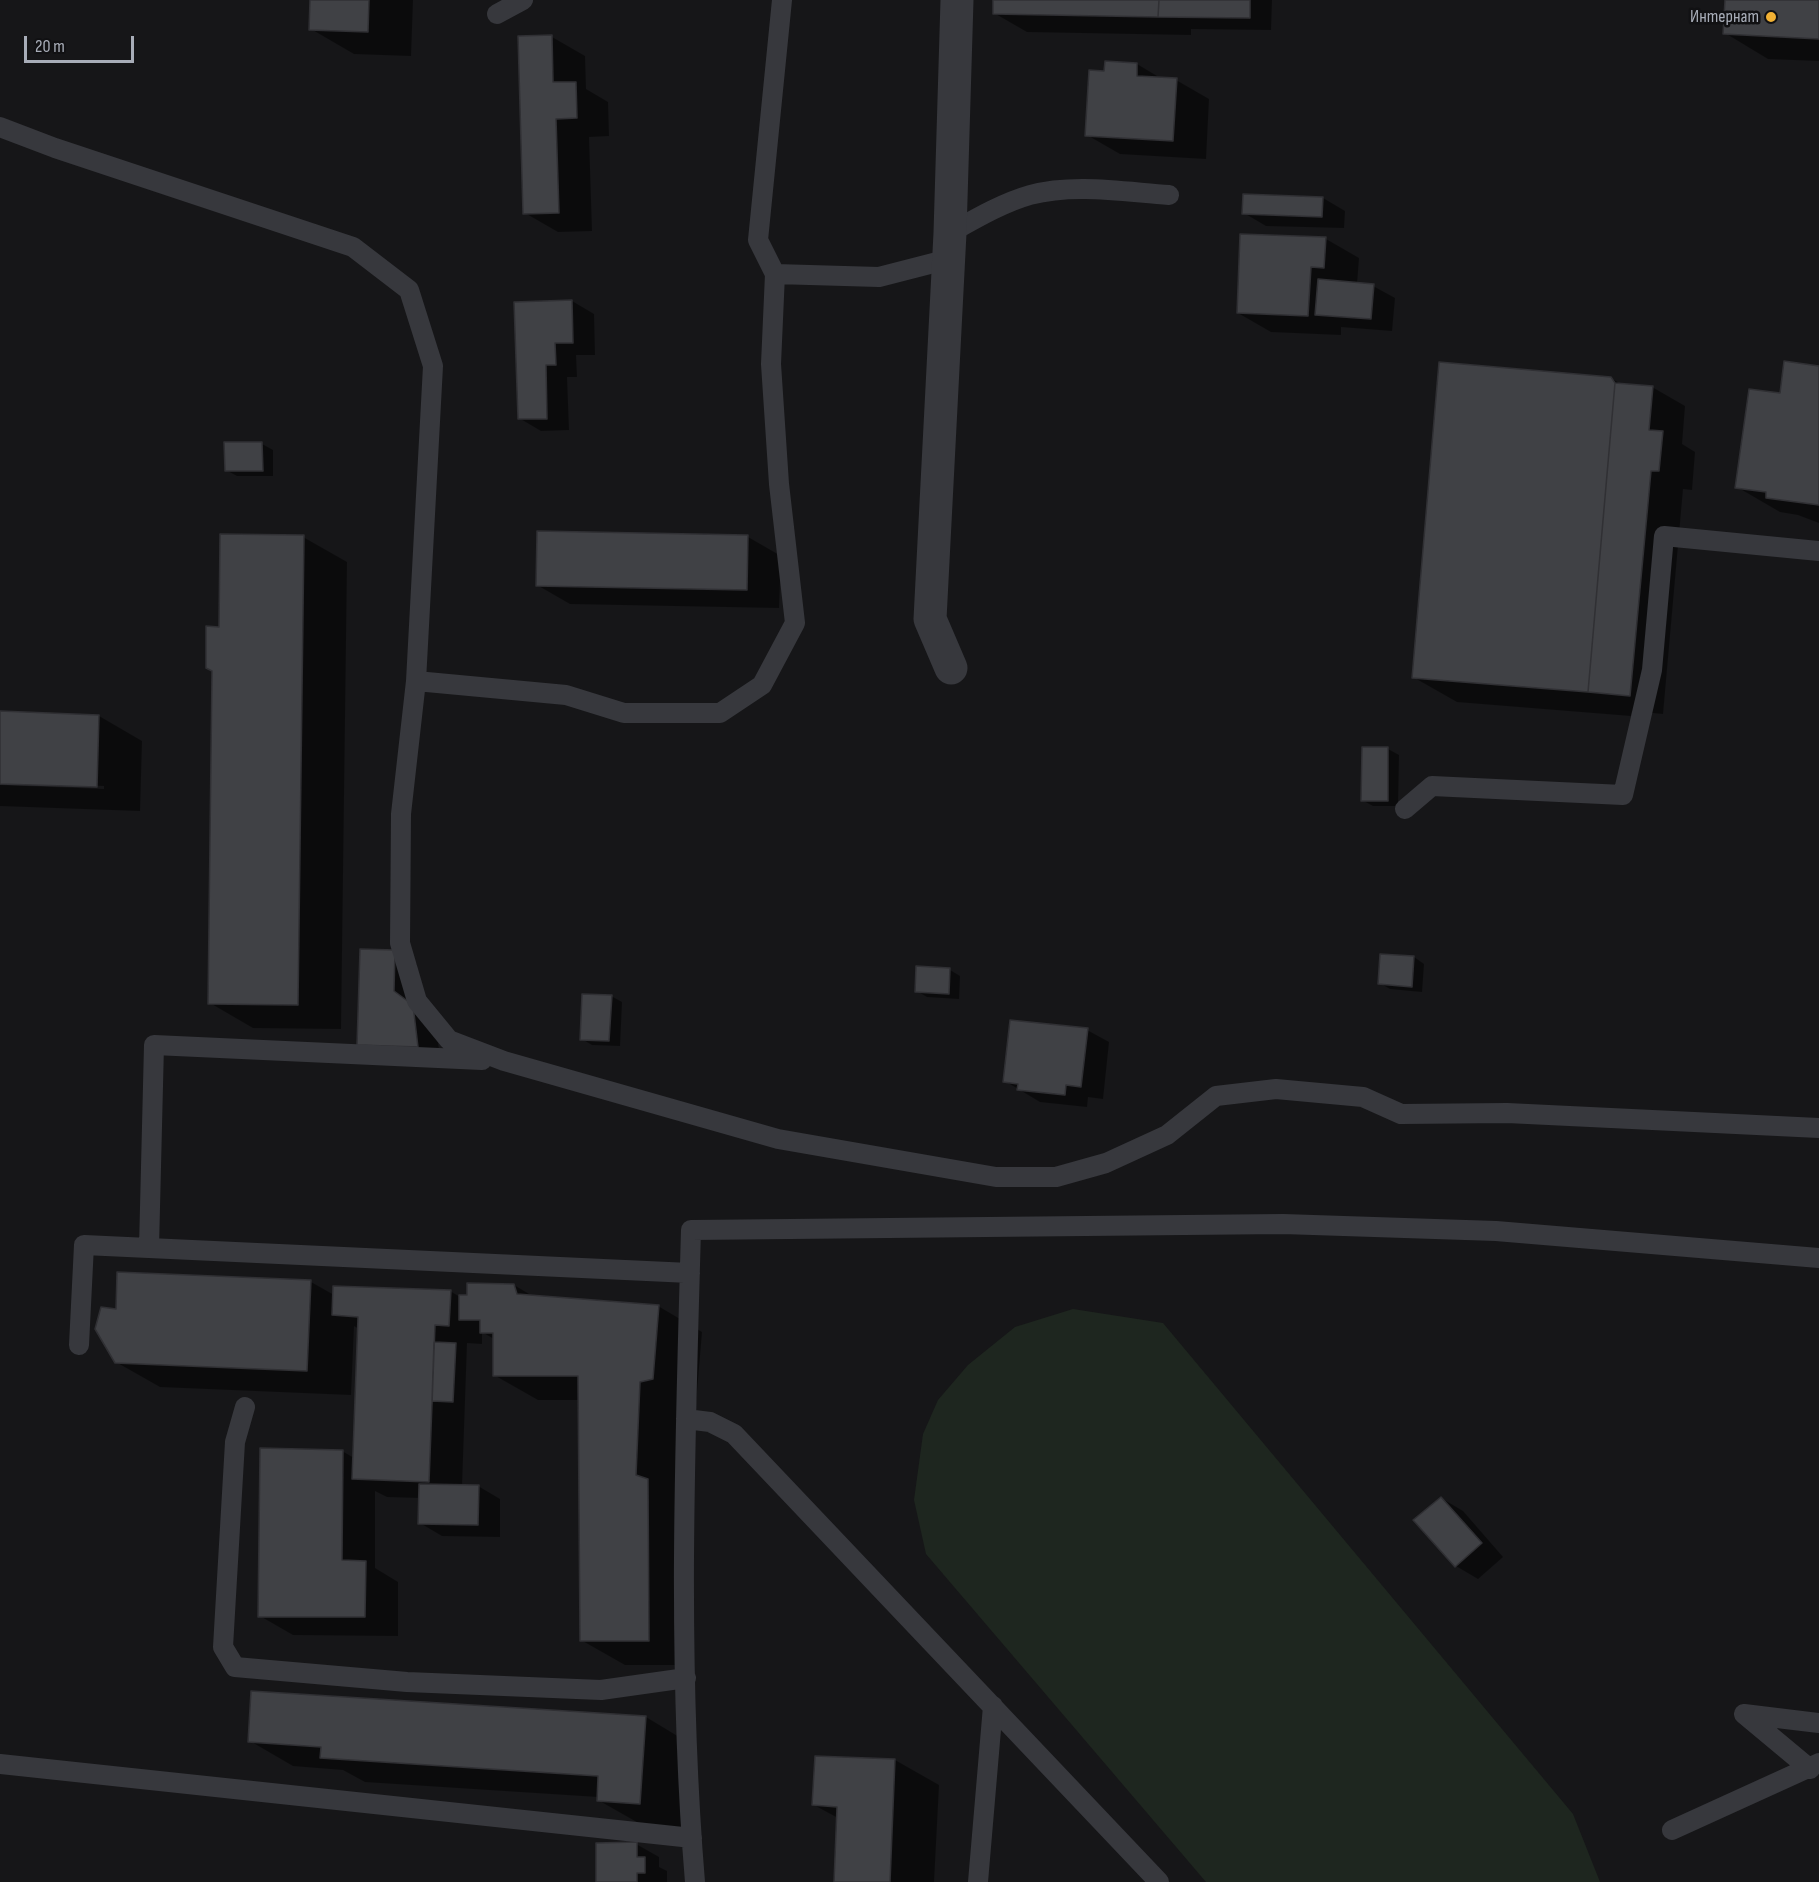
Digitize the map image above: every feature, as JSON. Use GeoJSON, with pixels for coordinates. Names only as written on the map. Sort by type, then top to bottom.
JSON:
{"type":"FeatureCollection","features":[{"type":"Feature","properties":{"kind":"street"},"geometry":{"type":"LineString","coordinates":[[951,668],[930,619],[949,246],[957,0]]}},
{"type":"Feature","properties":{"kind":"lane"},"geometry":{"type":"LineString","coordinates":[[497,14],[523,0]]}},
{"type":"Feature","properties":{"kind":"lane"},"geometry":{"type":"LineString","coordinates":[[416,681],[566,694],[624,713],[720,713],[762,685],[795,623],[779,484],[771,364],[775,274],[758,240],[782,0]]}},
{"type":"Feature","properties":{"kind":"lane"},"geometry":{"type":"LineString","coordinates":[[0,127],[55,148],[353,247],[409,290],[433,366],[416,681],[401,814],[400,943],[417,1001],[449,1040],[504,1061],[778,1139],[996,1177],[1056,1177],[1106,1163],[1167,1135],[1216,1096],[1276,1089],[1363,1097],[1401,1114],[1508,1113],[1819,1128]]}},
{"type":"Feature","properties":{"kind":"lane"},"geometry":{"type":"LineString","coordinates":[[775,274],[879,277],[949,246],[982,215],[1031,195],[1075,189],[1169,195]]}},
{"type":"Feature","properties":{"kind":"lane"},"geometry":{"type":"LineString","coordinates":[[1405,809],[1432,786],[1623,795],[1652,670],[1664,536],[1819,551]]}},
{"type":"Feature","properties":{"kind":"lane"},"geometry":{"type":"LineString","coordinates":[[149,1248],[154,1045],[409,1054],[504,1061]]}},
{"type":"Feature","properties":{"kind":"lane"},"geometry":{"type":"LineString","coordinates":[[695,1882],[686,1678],[686,1419],[691,1230],[1283,1224],[1496,1231],[1819,1258]]}},
{"type":"Feature","properties":{"kind":"lane"},"geometry":{"type":"LineString","coordinates":[[79,1344],[84,1245],[690,1273]]}},
{"type":"Feature","properties":{"kind":"lane"},"geometry":{"type":"LineString","coordinates":[[245,1407],[235,1442],[224,1647],[235,1667],[407,1682],[602,1690],[686,1678]]}},
{"type":"Feature","properties":{"kind":"lane"},"geometry":{"type":"LineString","coordinates":[[686,1419],[710,1422],[734,1434],[1159,1882]]}},
{"type":"Feature","properties":{"kind":"lane"},"geometry":{"type":"LineString","coordinates":[[978,1882],[993,1706]]}},
{"type":"Feature","properties":{"kind":"lane"},"geometry":{"type":"LineString","coordinates":[[1672,1830],[1814,1766],[1744,1714],[1819,1723]]}},
{"type":"Feature","properties":{"kind":"lane"},"geometry":{"type":"LineString","coordinates":[[0,1764],[692,1838]]}},
{"type":"Feature","properties":{"kind":"shaded area"},"geometry":{"type":"Polygon","coordinates":[[[1073,1309],[1163,1323],[1573,1814],[1600,1882],[1206,1882],[926,1554],[914,1500],[923,1434],[938,1400],[968,1365],[1015,1327],[1073,1309]]]}},
{"type":"Feature","properties":{"kind":"building"},"geometry":{"type":"Polygon","coordinates":[[[310,0],[369,0],[368,32],[309,30],[310,0]]]}},
{"type":"Feature","properties":{"kind":"building"},"geometry":{"type":"Polygon","coordinates":[[[993,0],[1159,0],[1158,17],[993,14],[993,0]]]}},
{"type":"Feature","properties":{"kind":"building"},"geometry":{"type":"Polygon","coordinates":[[[1159,0],[1250,0],[1250,18],[1158,17],[1159,0]]]}},
{"type":"Feature","properties":{"kind":"building","name":"Интернат"},"geometry":{"type":"Polygon","coordinates":[[[1725,0],[1819,0],[1819,39],[1723,34],[1725,0]]]}},
{"type":"Feature","properties":{"kind":"building"},"geometry":{"type":"Polygon","coordinates":[[[552,35],[553,82],[576,82],[577,118],[556,119],[559,213],[523,214],[518,36],[552,35]]]}},
{"type":"Feature","properties":{"kind":"building"},"geometry":{"type":"Polygon","coordinates":[[[1105,61],[1137,63],[1137,76],[1177,78],[1173,141],[1085,136],[1089,70],[1104,71],[1105,61]]]}},
{"type":"Feature","properties":{"kind":"building"},"geometry":{"type":"Polygon","coordinates":[[[1243,194],[1323,197],[1322,217],[1242,214],[1243,194]]]}},
{"type":"Feature","properties":{"kind":"building"},"geometry":{"type":"Polygon","coordinates":[[[1240,234],[1326,237],[1324,268],[1311,267],[1308,316],[1237,313],[1240,234]]]}},
{"type":"Feature","properties":{"kind":"building"},"geometry":{"type":"Polygon","coordinates":[[[1318,279],[1374,284],[1371,319],[1315,315],[1318,279]]]}},
{"type":"Feature","properties":{"kind":"building"},"geometry":{"type":"Polygon","coordinates":[[[572,300],[573,343],[555,343],[556,365],[546,365],[547,419],[518,419],[514,302],[572,300]]]}},
{"type":"Feature","properties":{"kind":"building"},"geometry":{"type":"Polygon","coordinates":[[[1784,361],[1819,366],[1819,505],[1766,498],[1766,492],[1735,488],[1749,389],[1780,393],[1784,361]]]}},
{"type":"Feature","properties":{"kind":"building"},"geometry":{"type":"Polygon","coordinates":[[[1439,362],[1611,377],[1615,383],[1588,692],[1412,678],[1439,362]]]}},
{"type":"Feature","properties":{"kind":"building"},"geometry":{"type":"Polygon","coordinates":[[[1615,383],[1653,386],[1649,430],[1663,431],[1659,471],[1651,471],[1630,696],[1588,692],[1615,383]]]}},
{"type":"Feature","properties":{"kind":"building"},"geometry":{"type":"Polygon","coordinates":[[[224,442],[262,442],[263,471],[225,471],[224,442]]]}},
{"type":"Feature","properties":{"kind":"building"},"geometry":{"type":"Polygon","coordinates":[[[537,531],[748,535],[747,590],[536,586],[537,531]]]}},
{"type":"Feature","properties":{"kind":"building"},"geometry":{"type":"Polygon","coordinates":[[[220,534],[304,535],[298,1005],[208,1004],[212,671],[206,668],[206,626],[219,627],[220,534]]]}},
{"type":"Feature","properties":{"kind":"building"},"geometry":{"type":"Polygon","coordinates":[[[0,711],[99,715],[97,787],[0,784],[0,711]]]}},
{"type":"Feature","properties":{"kind":"building"},"geometry":{"type":"Polygon","coordinates":[[[1362,747],[1388,747],[1388,801],[1361,801],[1362,747]]]}},
{"type":"Feature","properties":{"kind":"building"},"geometry":{"type":"Polygon","coordinates":[[[360,949],[395,950],[394,991],[413,1005],[418,1047],[357,1045],[360,949]]]}},
{"type":"Feature","properties":{"kind":"building"},"geometry":{"type":"Polygon","coordinates":[[[1380,954],[1414,956],[1412,987],[1378,984],[1380,954]]]}},
{"type":"Feature","properties":{"kind":"building"},"geometry":{"type":"Polygon","coordinates":[[[916,966],[950,968],[949,994],[915,992],[916,966]]]}},
{"type":"Feature","properties":{"kind":"building"},"geometry":{"type":"Polygon","coordinates":[[[582,994],[612,995],[609,1041],[580,1040],[582,994]]]}},
{"type":"Feature","properties":{"kind":"building"},"geometry":{"type":"Polygon","coordinates":[[[1010,1020],[1088,1028],[1081,1087],[1066,1085],[1065,1095],[1017,1090],[1018,1084],[1003,1082],[1010,1020]]]}},
{"type":"Feature","properties":{"kind":"building"},"geometry":{"type":"Polygon","coordinates":[[[117,1272],[311,1280],[307,1371],[115,1363],[95,1329],[101,1307],[116,1309],[117,1272]]]}},
{"type":"Feature","properties":{"kind":"building"},"geometry":{"type":"Polygon","coordinates":[[[467,1283],[514,1284],[517,1294],[659,1305],[653,1379],[640,1382],[636,1475],[648,1479],[649,1641],[580,1641],[578,1376],[493,1376],[493,1333],[480,1333],[480,1320],[459,1320],[459,1295],[467,1295],[467,1283]]]}},
{"type":"Feature","properties":{"kind":"building"},"geometry":{"type":"Polygon","coordinates":[[[333,1286],[451,1290],[449,1326],[435,1325],[429,1482],[352,1479],[358,1317],[332,1315],[333,1286]]]}},
{"type":"Feature","properties":{"kind":"building"},"geometry":{"type":"Polygon","coordinates":[[[434,1342],[456,1343],[453,1402],[432,1401],[434,1342]]]}},
{"type":"Feature","properties":{"kind":"building"},"geometry":{"type":"Polygon","coordinates":[[[260,1448],[343,1450],[342,1560],[366,1561],[365,1617],[258,1617],[260,1448]]]}},
{"type":"Feature","properties":{"kind":"building"},"geometry":{"type":"Polygon","coordinates":[[[419,1484],[479,1485],[478,1525],[418,1524],[419,1484]]]}},
{"type":"Feature","properties":{"kind":"building"},"geometry":{"type":"Polygon","coordinates":[[[1441,1497],[1482,1543],[1455,1567],[1413,1520],[1441,1497]]]}},
{"type":"Feature","properties":{"kind":"building"},"geometry":{"type":"Polygon","coordinates":[[[251,1691],[646,1716],[640,1804],[597,1801],[598,1776],[320,1758],[321,1747],[248,1742],[251,1691]]]}},
{"type":"Feature","properties":{"kind":"building"},"geometry":{"type":"Polygon","coordinates":[[[815,1756],[895,1759],[890,1882],[834,1882],[837,1807],[812,1805],[815,1756]]]}},
{"type":"Feature","properties":{"kind":"building"},"geometry":{"type":"Polygon","coordinates":[[[637,1842],[637,1857],[645,1857],[645,1873],[637,1873],[637,1882],[596,1882],[596,1843],[637,1842]]]}},
{"type":"Feature","properties":{"kind":"place","name":"Интернат"},"geometry":{"type":"Point","coordinates":[1771,17]}}]}
